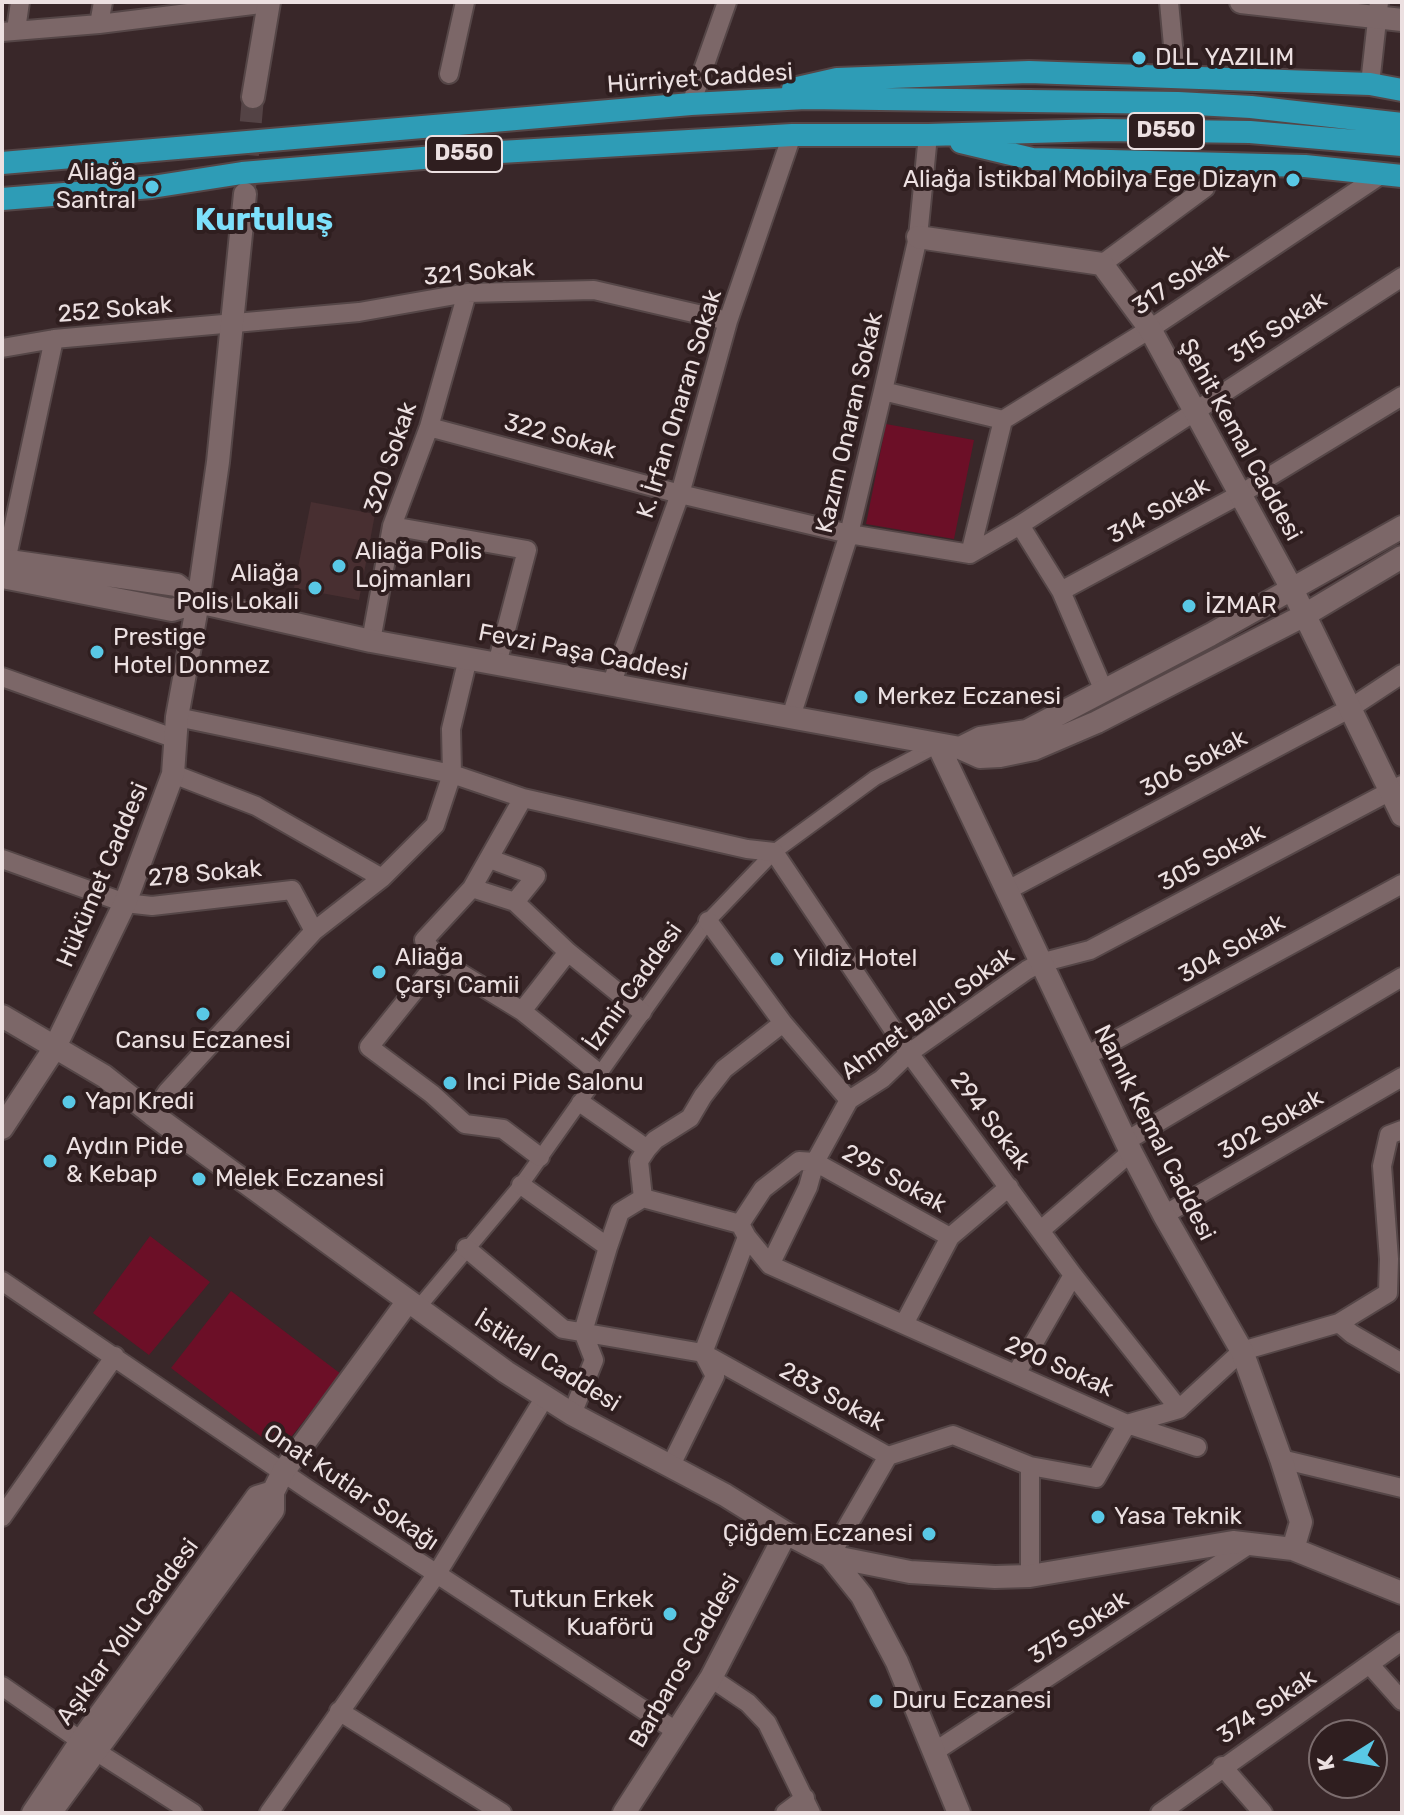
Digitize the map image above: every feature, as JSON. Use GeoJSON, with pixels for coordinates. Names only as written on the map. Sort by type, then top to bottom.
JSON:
{"type":"FeatureCollection","features":[{"type":"Feature","properties":{"kind":"highway"},"geometry":{"type":"LineString","coordinates":[[734,102],[837,79],[1029,72],[1370,84],[1402,90]]}},
{"type":"Feature","properties":{"kind":"highway","name":"Hürriyet Caddesi"},"geometry":{"type":"LineString","coordinates":[[2,163],[691,104],[806,98],[1178,103],[1251,107],[1402,124]]}},
{"type":"Feature","properties":{"kind":"highway","name":"D550"},"geometry":{"type":"LineString","coordinates":[[2,199],[152,187],[242,173],[468,154],[792,135],[1101,130],[1250,132],[1402,145]]}},
{"type":"Feature","properties":{"kind":"highway"},"geometry":{"type":"LineString","coordinates":[[928,135],[1032,159],[1305,166],[1392,175]]}},
{"type":"Feature","properties":{"kind":"street"},"geometry":{"type":"LineString","coordinates":[[20,2],[9,31],[99,24],[269,2],[253,97]]}},
{"type":"Feature","properties":{"kind":"street"},"geometry":{"type":"LineString","coordinates":[[99,24],[103,2]]}},
{"type":"Feature","properties":{"kind":"street"},"geometry":{"type":"LineString","coordinates":[[449,74],[465,2]]}},
{"type":"Feature","properties":{"kind":"street"},"geometry":{"type":"LineString","coordinates":[[691,104],[727,2]]}},
{"type":"Feature","properties":{"kind":"street"},"geometry":{"type":"LineString","coordinates":[[1169,2],[1176,78]]}},
{"type":"Feature","properties":{"kind":"street"},"geometry":{"type":"LineString","coordinates":[[1246,2],[1378,10],[1402,20]]}},
{"type":"Feature","properties":{"kind":"street"},"geometry":{"type":"LineString","coordinates":[[1370,84],[1378,10]]}},
{"type":"Feature","properties":{"kind":"street","name":"K. İrfan Onaran Sokak"},"geometry":{"type":"LineString","coordinates":[[611,685],[680,494],[728,321],[792,135]]}},
{"type":"Feature","properties":{"kind":"street","name":"Kazım Onaran Sokak"},"geometry":{"type":"LineString","coordinates":[[791,717],[849,534],[883,391],[918,237],[928,135]]}},
{"type":"Feature","properties":{"kind":"street","name":"317 Sokak"},"geometry":{"type":"LineString","coordinates":[[1003,420],[1392,175]]}},
{"type":"Feature","properties":{"kind":"street"},"geometry":{"type":"LineString","coordinates":[[918,237],[1102,264],[1205,188]]}},
{"type":"Feature","properties":{"kind":"street","name":"Hükümet Caddesi"},"geometry":{"type":"LineString","coordinates":[[2,1128],[54,1049],[125,903],[173,774],[177,728],[218,462],[245,194]]}},
{"type":"Feature","properties":{"kind":"street","name":"Şehit Kemal Caddesi"},"geometry":{"type":"LineString","coordinates":[[1102,264],[1150,329],[1292,589],[1349,709],[1396,788],[1402,815]]}},
{"type":"Feature","properties":{"kind":"street","name":"315 Sokak"},"geometry":{"type":"LineString","coordinates":[[970,554],[1020,525],[1402,277]]}},
{"type":"Feature","properties":{"kind":"street","name":"321 Sokak"},"geometry":{"type":"LineString","coordinates":[[232,323],[359,312],[467,293],[594,290],[728,321]]}},
{"type":"Feature","properties":{"kind":"street","name":"320 Sokak"},"geometry":{"type":"LineString","coordinates":[[371,641],[392,526],[429,427],[467,293]]}},
{"type":"Feature","properties":{"kind":"street","name":"252 Sokak"},"geometry":{"type":"LineString","coordinates":[[2,348],[54,339],[232,323]]}},
{"type":"Feature","properties":{"kind":"street"},"geometry":{"type":"LineString","coordinates":[[3,566],[54,339]]}},
{"type":"Feature","properties":{"kind":"street"},"geometry":{"type":"LineString","coordinates":[[883,391],[1003,420],[970,554]]}},
{"type":"Feature","properties":{"kind":"street","name":"314 Sokak"},"geometry":{"type":"LineString","coordinates":[[1061,591],[1239,495],[1402,396]]}},
{"type":"Feature","properties":{"kind":"street","name":"322 Sokak"},"geometry":{"type":"LineString","coordinates":[[429,427],[680,494],[849,534],[970,554]]}},
{"type":"Feature","properties":{"kind":"street"},"geometry":{"type":"LineString","coordinates":[[1020,525],[1061,591],[1104,691]]}},
{"type":"Feature","properties":{"kind":"street"},"geometry":{"type":"LineString","coordinates":[[392,526],[527,550],[497,664]]}},
{"type":"Feature","properties":{"kind":"street","name":"Fevzi Paşa Caddesi"},"geometry":{"type":"LineString","coordinates":[[949,746],[1027,731],[1402,527]]}},
{"type":"Feature","properties":{"kind":"street","name":"Fevzi Paşa Caddesi"},"geometry":{"type":"LineString","coordinates":[[3,566],[172,610],[198,602],[371,641],[949,746],[980,757],[1034,749],[1097,722],[1303,616],[1402,557]]}},
{"type":"Feature","properties":{"kind":"street"},"geometry":{"type":"LineString","coordinates":[[152,1114],[167,1092],[314,931],[382,878],[435,825],[452,774],[451,729],[468,658]]}},
{"type":"Feature","properties":{"kind":"street","name":"306 Sokak"},"geometry":{"type":"LineString","coordinates":[[1006,891],[1349,709],[1402,674]]}},
{"type":"Feature","properties":{"kind":"street"},"geometry":{"type":"LineString","coordinates":[[2,677],[177,728],[452,774],[523,798],[774,852]]}},
{"type":"Feature","properties":{"kind":"street","name":"İzmir Caddesi"},"geometry":{"type":"LineString","coordinates":[[413,1304],[521,1185],[708,921],[774,852],[875,778],[949,746]]}},
{"type":"Feature","properties":{"kind":"street","name":"Namık Kemal Caddesi"},"geometry":{"type":"LineString","coordinates":[[949,746],[1006,891],[1040,963],[1164,1215],[1242,1351],[1301,1522],[1293,1549]]}},
{"type":"Feature","properties":{"kind":"street"},"geometry":{"type":"LineString","coordinates":[[173,774],[256,806],[382,878]]}},
{"type":"Feature","properties":{"kind":"street","name":"305 Sokak"},"geometry":{"type":"LineString","coordinates":[[1040,963],[1090,950],[1396,788]]}},
{"type":"Feature","properties":{"kind":"street"},"geometry":{"type":"LineString","coordinates":[[523,798],[472,888],[424,940],[439,960],[522,1011],[600,1074]]}},
{"type":"Feature","properties":{"kind":"street","name":"294 Sokak"},"geometry":{"type":"LineString","coordinates":[[774,852],[909,1053],[1073,1275],[1179,1409]]}},
{"type":"Feature","properties":{"kind":"street"},"geometry":{"type":"LineString","coordinates":[[2,859],[125,903]]}},
{"type":"Feature","properties":{"kind":"street"},"geometry":{"type":"LineString","coordinates":[[490,859],[536,876],[515,902]]}},
{"type":"Feature","properties":{"kind":"street","name":"304 Sokak"},"geometry":{"type":"LineString","coordinates":[[1086,1056],[1402,884]]}},
{"type":"Feature","properties":{"kind":"street"},"geometry":{"type":"LineString","coordinates":[[472,888],[515,902],[568,952],[642,1012]]}},
{"type":"Feature","properties":{"kind":"street","name":"278 Sokak"},"geometry":{"type":"LineString","coordinates":[[125,903],[152,906],[292,890],[314,931]]}},
{"type":"Feature","properties":{"kind":"street"},"geometry":{"type":"LineString","coordinates":[[708,921],[783,1023],[849,1100]]}},
{"type":"Feature","properties":{"kind":"street"},"geometry":{"type":"LineString","coordinates":[[522,1011],[568,952]]}},
{"type":"Feature","properties":{"kind":"street"},"geometry":{"type":"LineString","coordinates":[[439,960],[369,1047],[432,1094],[465,1124],[503,1129],[540,1157]]}},
{"type":"Feature","properties":{"kind":"street","name":"Ahmet Balcı Sokak"},"geometry":{"type":"LineString","coordinates":[[770,1265],[808,1187],[815,1162],[849,1100],[882,1079],[909,1053],[1040,963]]}},
{"type":"Feature","properties":{"kind":"street"},"geometry":{"type":"LineString","coordinates":[[1041,1230],[1130,1146],[1402,977]]}},
{"type":"Feature","properties":{"kind":"street","name":"İstiklal Caddesi"},"geometry":{"type":"LineString","coordinates":[[2,1016],[104,1076],[413,1304],[545,1397],[830,1556],[862,1596],[897,1662],[959,1813]]}},
{"type":"Feature","properties":{"kind":"street"},"geometry":{"type":"LineString","coordinates":[[643,1198],[639,1161],[647,1149],[655,1140],[690,1118],[724,1069],[783,1023]]}},
{"type":"Feature","properties":{"kind":"street","name":"İstiklal Caddesi"},"geometry":{"type":"LineString","coordinates":[[2,1035],[54,1049]]}},
{"type":"Feature","properties":{"kind":"street","name":"302 Sokak"},"geometry":{"type":"LineString","coordinates":[[1164,1215],[1402,1077]]}},
{"type":"Feature","properties":{"kind":"street"},"geometry":{"type":"LineString","coordinates":[[581,1103],[647,1149]]}},
{"type":"Feature","properties":{"kind":"street"},"geometry":{"type":"LineString","coordinates":[[1127,1424],[1179,1409],[1242,1351],[1339,1323],[1395,1292],[1389,1259],[1382,1166],[1389,1135],[1402,1130]]}},
{"type":"Feature","properties":{"kind":"street"},"geometry":{"type":"LineString","coordinates":[[671,1465],[715,1376],[703,1353],[744,1231],[763,1189],[799,1161],[815,1162]]}},
{"type":"Feature","properties":{"kind":"street","name":"295 Sokak"},"geometry":{"type":"LineString","coordinates":[[815,1162],[950,1237]]}},
{"type":"Feature","properties":{"kind":"street"},"geometry":{"type":"LineString","coordinates":[[521,1185],[608,1247]]}},
{"type":"Feature","properties":{"kind":"street"},"geometry":{"type":"LineString","coordinates":[[904,1324],[950,1237],[1009,1187]]}},
{"type":"Feature","properties":{"kind":"street"},"geometry":{"type":"LineString","coordinates":[[572,1414],[594,1360],[583,1332],[620,1212],[643,1198],[744,1231],[770,1265]]}},
{"type":"Feature","properties":{"kind":"street","name":"283 Sokak"},"geometry":{"type":"LineString","coordinates":[[466,1248],[563,1329],[703,1353],[888,1456],[953,1435],[1030,1466],[1096,1478],[1127,1424]]}},
{"type":"Feature","properties":{"kind":"street","name":"290 Sokak"},"geometry":{"type":"LineString","coordinates":[[770,1265],[1127,1424],[1197,1447]]}},
{"type":"Feature","properties":{"kind":"street"},"geometry":{"type":"LineString","coordinates":[[1016,1374],[1073,1275]]}},
{"type":"Feature","properties":{"kind":"street","name":"Onat Kutlar Sokağı"},"geometry":{"type":"LineString","coordinates":[[2,1281],[115,1356],[278,1482],[436,1575],[676,1731]]}},
{"type":"Feature","properties":{"kind":"street","name":"Aşıklar Yolu Caddesi"},"geometry":{"type":"LineString","coordinates":[[50,1813],[88,1746],[257,1497],[278,1482],[413,1304]]}},
{"type":"Feature","properties":{"kind":"street"},"geometry":{"type":"LineString","coordinates":[[1339,1323],[1402,1363]]}},
{"type":"Feature","properties":{"kind":"street"},"geometry":{"type":"LineString","coordinates":[[2,1517],[115,1356]]}},
{"type":"Feature","properties":{"kind":"street"},"geometry":{"type":"LineString","coordinates":[[269,1813],[436,1575],[545,1397]]}},
{"type":"Feature","properties":{"kind":"street"},"geometry":{"type":"LineString","coordinates":[[888,1456],[830,1556],[910,1572],[1030,1576],[1233,1542],[1293,1549],[1402,1593]]}},
{"type":"Feature","properties":{"kind":"street"},"geometry":{"type":"LineString","coordinates":[[1281,1459],[1402,1488]]}},
{"type":"Feature","properties":{"kind":"street"},"geometry":{"type":"LineString","coordinates":[[1030,1466],[1030,1576]]}},
{"type":"Feature","properties":{"kind":"street","name":"Barbaros Caddesi"},"geometry":{"type":"LineString","coordinates":[[624,1813],[711,1678],[786,1533]]}},
{"type":"Feature","properties":{"kind":"street","name":"375 Sokak"},"geometry":{"type":"LineString","coordinates":[[934,1752],[1250,1544]]}},
{"type":"Feature","properties":{"kind":"street","name":"374 Sokak"},"geometry":{"type":"LineString","coordinates":[[1160,1813],[1402,1641]]}},
{"type":"Feature","properties":{"kind":"street"},"geometry":{"type":"LineString","coordinates":[[1370,1665],[1402,1701]]}},
{"type":"Feature","properties":{"kind":"street"},"geometry":{"type":"LineString","coordinates":[[711,1678],[748,1703],[767,1723],[808,1806],[785,1813]]}},
{"type":"Feature","properties":{"kind":"street"},"geometry":{"type":"LineString","coordinates":[[2,1686],[193,1813]]}},
{"type":"Feature","properties":{"kind":"street"},"geometry":{"type":"LineString","coordinates":[[339,1711],[502,1813]]}},
{"type":"Feature","properties":{"kind":"street","name":"Aşıklar Yolu Caddesi"},"geometry":{"type":"LineString","coordinates":[[33,1813],[88,1746]]}},
{"type":"Feature","properties":{"kind":"street"},"geometry":{"type":"LineString","coordinates":[[1222,1766],[1263,1813]]}},
{"type":"Feature","properties":{"kind":"shaded area"},"geometry":{"type":"Polygon","coordinates":[[[886,424],[974,440],[954,539],[866,524],[886,424]]]}},
{"type":"Feature","properties":{"kind":"shaded area","name":"Aliağa Polis Lojmanları"},"geometry":{"type":"Polygon","coordinates":[[[311,502],[375,514],[359,600],[294,588],[311,502]]]}},
{"type":"Feature","properties":{"kind":"shaded area"},"geometry":{"type":"Polygon","coordinates":[[[150,1236],[210,1282],[149,1355],[93,1313],[150,1236]]]}},
{"type":"Feature","properties":{"kind":"shaded area"},"geometry":{"type":"Polygon","coordinates":[[[231,1291],[341,1374],[280,1451],[171,1368],[231,1291]]]}},
{"type":"Feature","properties":{"kind":"tunnel"},"geometry":{"type":"LineString","coordinates":[[245,188],[253,97]]}},
{"type":"Feature","properties":{"kind":"place","name":"DLL YAZILIM"},"geometry":{"type":"Point","coordinates":[1139,58]}},
{"type":"Feature","properties":{"kind":"place","name":"Aliağa İstikbal Mobilya Ege Dizayn"},"geometry":{"type":"Point","coordinates":[1293,180]}},
{"type":"Feature","properties":{"kind":"place","name":"Aliağa Santral"},"geometry":{"type":"Point","coordinates":[152,187]}},
{"type":"Feature","properties":{"kind":"place","name":"Aliağa Polis Lojmanları"},"geometry":{"type":"Point","coordinates":[339,566]}},
{"type":"Feature","properties":{"kind":"place","name":"Aliağa Polis Lokali"},"geometry":{"type":"Point","coordinates":[315,588]}},
{"type":"Feature","properties":{"kind":"place","name":"İZMAR"},"geometry":{"type":"Point","coordinates":[1189,606]}},
{"type":"Feature","properties":{"kind":"place","name":"Prestige Hotel Donmez"},"geometry":{"type":"Point","coordinates":[97,652]}},
{"type":"Feature","properties":{"kind":"place","name":"Merkez Eczanesi"},"geometry":{"type":"Point","coordinates":[861,697]}},
{"type":"Feature","properties":{"kind":"place","name":"Yildiz Hotel"},"geometry":{"type":"Point","coordinates":[777,959]}},
{"type":"Feature","properties":{"kind":"place","name":"Aliağa Çarşı Camii"},"geometry":{"type":"Point","coordinates":[379,972]}},
{"type":"Feature","properties":{"kind":"place","name":"Cansu Eczanesi"},"geometry":{"type":"Point","coordinates":[203,1014]}},
{"type":"Feature","properties":{"kind":"place","name":"Inci Pide Salonu"},"geometry":{"type":"Point","coordinates":[450,1083]}},
{"type":"Feature","properties":{"kind":"place","name":"Yapı Kredi"},"geometry":{"type":"Point","coordinates":[69,1102]}},
{"type":"Feature","properties":{"kind":"place","name":"Aydın Pide & Kebap"},"geometry":{"type":"Point","coordinates":[50,1161]}},
{"type":"Feature","properties":{"kind":"place","name":"Melek Eczanesi"},"geometry":{"type":"Point","coordinates":[199,1179]}},
{"type":"Feature","properties":{"kind":"place","name":"Yasa Teknik"},"geometry":{"type":"Point","coordinates":[1098,1517]}},
{"type":"Feature","properties":{"kind":"place","name":"Çiğdem Eczanesi"},"geometry":{"type":"Point","coordinates":[929,1534]}},
{"type":"Feature","properties":{"kind":"place","name":"Tutkun Erkek Kuaförü"},"geometry":{"type":"Point","coordinates":[670,1614]}},
{"type":"Feature","properties":{"kind":"place","name":"Duru Eczanesi"},"geometry":{"type":"Point","coordinates":[876,1701]}},
{"type":"Feature","properties":{"kind":"district","name":"Kurtuluş"},"geometry":{"type":"Point","coordinates":[264,221]}}]}
